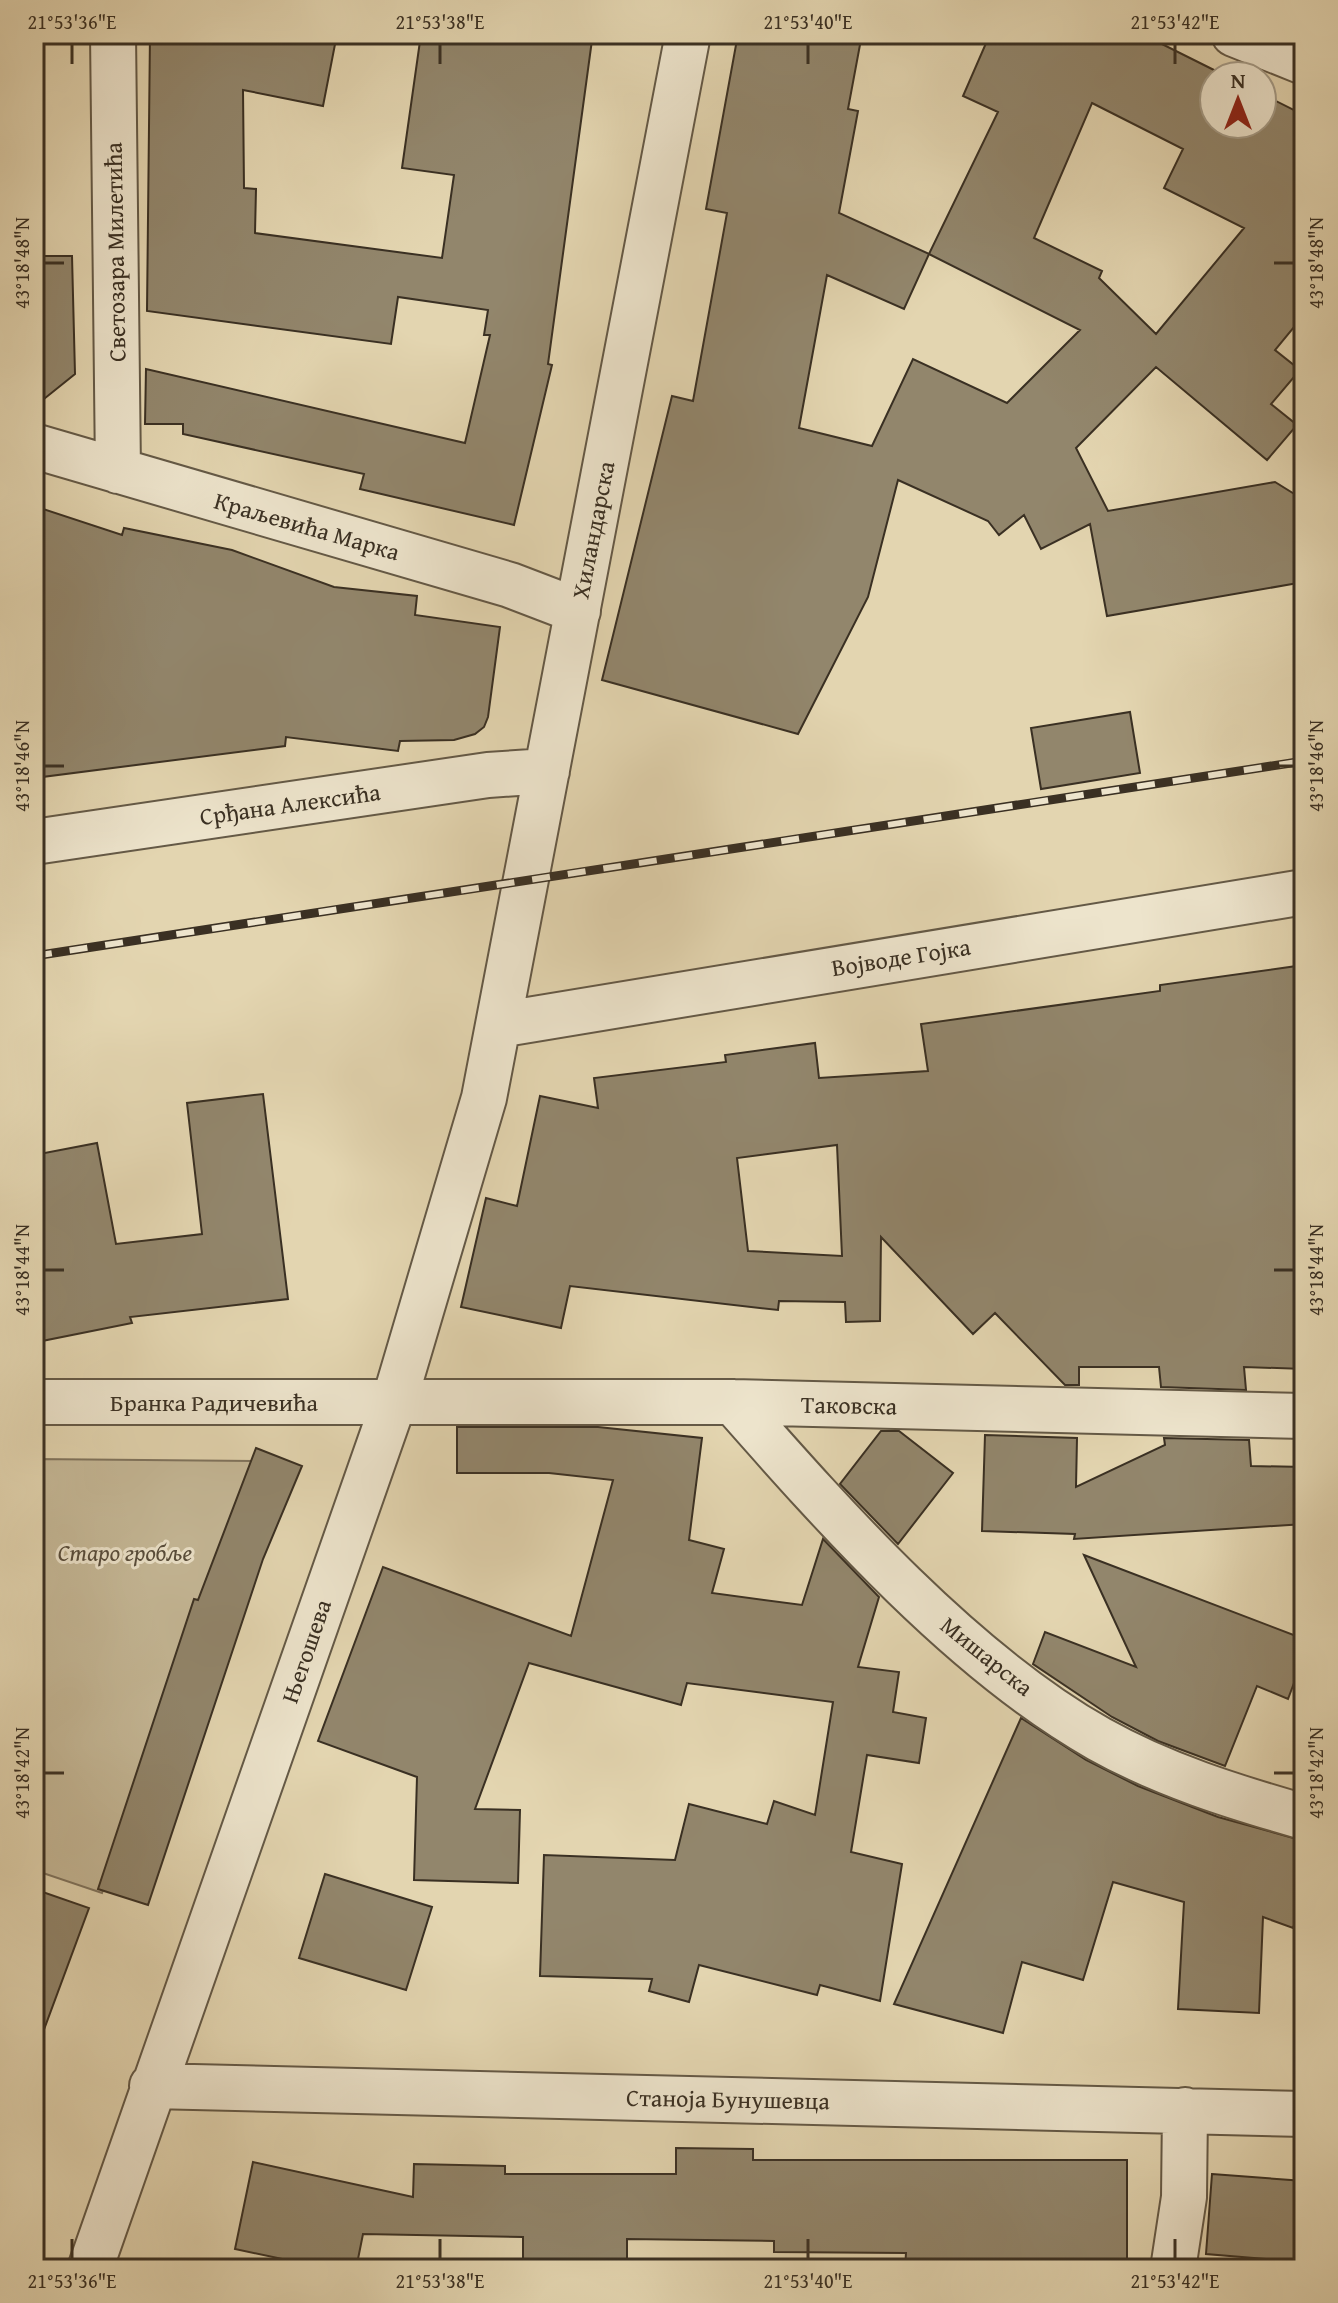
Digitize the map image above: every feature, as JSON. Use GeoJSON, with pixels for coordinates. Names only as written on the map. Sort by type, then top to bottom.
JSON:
{"type":"FeatureCollection","features":[{"type":"Feature","properties":{"kind":"street","name":"Светозара Милетића"},"geometry":{"type":"LineString","coordinates":[[113,34],[118,471]]}},
{"type":"Feature","properties":{"kind":"street","name":"Хиландарска"},"geometry":{"type":"LineString","coordinates":[[498,1025],[523,880],[547,771],[688,34]]}},
{"type":"Feature","properties":{"kind":"street"},"geometry":{"type":"LineString","coordinates":[[1234,34],[1304,62]]}},
{"type":"Feature","properties":{"kind":"street","name":"Краљевића Марка"},"geometry":{"type":"LineString","coordinates":[[34,446],[510,585],[578,611]]}},
{"type":"Feature","properties":{"kind":"street","name":"Срђана Алексића"},"geometry":{"type":"LineString","coordinates":[[34,842],[488,775],[547,771]]}},
{"type":"Feature","properties":{"kind":"street","name":"Војводе Гојка"},"geometry":{"type":"LineString","coordinates":[[498,1025],[1304,892]]}},
{"type":"Feature","properties":{"kind":"street","name":"Његошева"},"geometry":{"type":"LineString","coordinates":[[90,2269],[394,1402],[484,1098],[498,1025]]}},
{"type":"Feature","properties":{"kind":"street","name":"Бранка Радичевића"},"geometry":{"type":"LineString","coordinates":[[34,1402],[394,1402]]}},
{"type":"Feature","properties":{"kind":"street","name":"Таковска"},"geometry":{"type":"LineString","coordinates":[[394,1402],[733,1402],[1304,1416]]}},
{"type":"Feature","properties":{"kind":"street","name":"Мишарска"},"geometry":{"type":"LineString","coordinates":[[733,1402],[834,1516],[929,1609],[1015,1681],[1099,1739],[1218,1793],[1304,1817]]}},
{"type":"Feature","properties":{"kind":"street","name":"Станоја Бунушевца"},"geometry":{"type":"LineString","coordinates":[[152,2086],[1304,2114]]}},
{"type":"Feature","properties":{"kind":"street"},"geometry":{"type":"LineString","coordinates":[[1173,2269],[1184,2197],[1185,2110]]}},
{"type":"Feature","properties":{"kind":"green space","name":"Старо гробље"},"geometry":{"type":"Polygon","coordinates":[[[34,1459],[253,1461],[102,1893],[34,1870],[34,1459]]]}},
{"type":"Feature","properties":{"kind":"building"},"geometry":{"type":"Polygon","coordinates":[[[150,34],[337,34],[323,106],[243,90],[244,188],[256,189],[255,233],[442,258],[454,175],[402,168],[421,34],[546,34],[592,40],[548,364],[552,365],[514,525],[360,489],[364,474],[183,434],[183,424],[145,424],[146,369],[465,443],[490,335],[484,335],[488,310],[398,297],[391,344],[147,311],[150,34]]]}},
{"type":"Feature","properties":{"kind":"building"},"geometry":{"type":"Polygon","coordinates":[[[738,34],[862,34],[848,109],[858,111],[839,213],[929,254],[998,112],[963,96],[990,34],[1142,34],[1198,62],[1198,140],[1278,140],[1278,102],[1304,115],[1304,315],[1275,350],[1300,370],[1271,404],[1297,425],[1267,460],[1156,367],[1076,448],[1108,511],[1275,482],[1304,500],[1304,582],[1107,616],[1090,524],[1041,549],[1024,515],[999,535],[988,521],[898,480],[868,597],[798,734],[602,680],[672,396],[693,401],[727,213],[706,209],[738,34]],[[1092,103],[1034,238],[1102,271],[1099,278],[1156,334],[1244,228],[1164,188],[1183,149],[1092,103]],[[929,254],[904,309],[827,275],[799,428],[872,446],[913,359],[1007,403],[1080,330],[929,254]]]}},
{"type":"Feature","properties":{"kind":"building"},"geometry":{"type":"Polygon","coordinates":[[[34,256],[72,256],[75,374],[34,407],[34,256]]]}},
{"type":"Feature","properties":{"kind":"building"},"geometry":{"type":"Polygon","coordinates":[[[34,506],[122,535],[124,528],[232,550],[334,587],[417,596],[415,615],[500,627],[484,727],[475,734],[454,740],[400,741],[398,751],[286,737],[285,746],[34,778],[34,506]]]}},
{"type":"Feature","properties":{"kind":"building"},"geometry":{"type":"Polygon","coordinates":[[[1130,712],[1140,773],[1041,789],[1031,728],[1130,712]]]}},
{"type":"Feature","properties":{"kind":"building"},"geometry":{"type":"Polygon","coordinates":[[[1304,965],[1304,1369],[1244,1367],[1246,1390],[1161,1387],[1159,1367],[1079,1367],[1079,1385],[1065,1385],[995,1313],[973,1334],[881,1237],[880,1321],[846,1322],[845,1302],[779,1301],[778,1310],[570,1286],[561,1328],[461,1307],[486,1198],[517,1206],[540,1096],[598,1108],[594,1078],[726,1062],[725,1055],[815,1043],[819,1078],[928,1071],[921,1024],[1160,991],[1160,985],[1304,965]],[[837,1145],[737,1158],[748,1251],[842,1256],[837,1145]]]}},
{"type":"Feature","properties":{"kind":"building"},"geometry":{"type":"Polygon","coordinates":[[[263,1094],[288,1299],[130,1317],[132,1323],[42,1341],[34,1299],[34,1155],[97,1143],[116,1244],[202,1234],[187,1103],[263,1094]]]}},
{"type":"Feature","properties":{"kind":"building"},"geometry":{"type":"Polygon","coordinates":[[[457,1427],[598,1427],[702,1438],[689,1540],[724,1549],[712,1593],[802,1605],[823,1539],[879,1597],[858,1667],[899,1672],[893,1712],[926,1718],[919,1763],[867,1755],[851,1852],[902,1864],[880,2001],[820,1985],[817,1995],[699,1965],[689,2002],[649,1991],[652,1979],[540,1976],[544,1855],[675,1860],[689,1804],[767,1824],[774,1801],[815,1815],[833,1702],[687,1683],[681,1705],[529,1663],[475,1809],[520,1810],[518,1883],[414,1880],[417,1777],[318,1741],[383,1567],[571,1636],[613,1480],[549,1473],[457,1473],[457,1427]]]}},
{"type":"Feature","properties":{"kind":"building"},"geometry":{"type":"Polygon","coordinates":[[[881,1431],[899,1431],[953,1473],[898,1544],[840,1484],[881,1431]]]}},
{"type":"Feature","properties":{"kind":"building"},"geometry":{"type":"Polygon","coordinates":[[[985,1435],[1077,1438],[1076,1487],[1165,1445],[1164,1438],[1249,1440],[1251,1466],[1304,1467],[1304,1524],[1074,1539],[1075,1534],[982,1531],[985,1435]]]}},
{"type":"Feature","properties":{"kind":"building"},"geometry":{"type":"Polygon","coordinates":[[[256,1448],[302,1466],[263,1559],[148,1905],[98,1889],[194,1599],[198,1600],[256,1448]]]}},
{"type":"Feature","properties":{"kind":"building"},"geometry":{"type":"Polygon","coordinates":[[[1084,1555],[1304,1639],[1304,1687],[1294,1683],[1288,1699],[1257,1686],[1225,1766],[1158,1741],[1112,1717],[1033,1664],[1045,1632],[1136,1667],[1084,1555]]]}},
{"type":"Feature","properties":{"kind":"building"},"geometry":{"type":"Polygon","coordinates":[[[1021,1718],[1086,1760],[1138,1786],[1218,1817],[1304,1841],[1304,1896],[1293,1928],[1263,1917],[1259,2013],[1178,2009],[1184,1902],[1113,1882],[1083,1980],[1022,1962],[1003,2033],[894,2004],[1021,1718]]]}},
{"type":"Feature","properties":{"kind":"building"},"geometry":{"type":"Polygon","coordinates":[[[325,1874],[432,1907],[406,1990],[299,1958],[325,1874]]]}},
{"type":"Feature","properties":{"kind":"building"},"geometry":{"type":"Polygon","coordinates":[[[34,1889],[89,1908],[39,2043],[34,2042],[34,1889]]]}},
{"type":"Feature","properties":{"kind":"building"},"geometry":{"type":"Polygon","coordinates":[[[676,2148],[753,2149],[753,2160],[1127,2160],[1127,2269],[905,2269],[906,2253],[774,2252],[774,2241],[627,2239],[627,2268],[523,2268],[523,2237],[363,2234],[356,2269],[330,2269],[235,2249],[253,2162],[413,2197],[414,2164],[505,2166],[505,2174],[676,2174],[676,2148]]]}},
{"type":"Feature","properties":{"kind":"building"},"geometry":{"type":"Polygon","coordinates":[[[1212,2174],[1304,2181],[1304,2262],[1206,2254],[1212,2174]]]}},
{"type":"Feature","properties":{"kind":"railway"},"geometry":{"type":"LineString","coordinates":[[34,956],[1304,761]]}}]}
